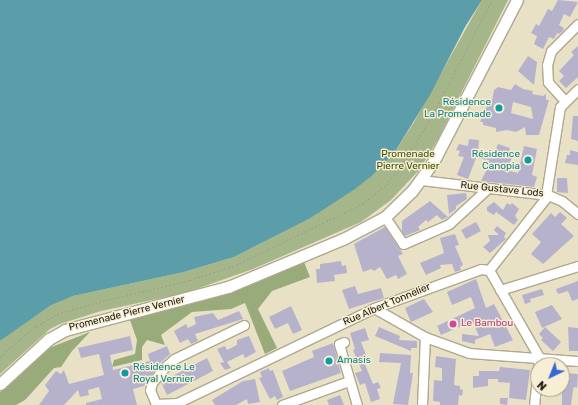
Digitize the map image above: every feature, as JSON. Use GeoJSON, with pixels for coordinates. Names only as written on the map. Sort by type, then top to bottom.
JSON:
{"type":"FeatureCollection","features":[{"type":"Feature","properties":{"kind":"main road","name":"Promenade Pierre Vernier"},"geometry":{"type":"LineString","coordinates":[[0,384],[49,339],[65,330],[228,288],[344,239],[385,217],[407,197],[421,180],[452,130],[518,0]]}},
{"type":"Feature","properties":{"kind":"street"},"geometry":{"type":"LineString","coordinates":[[566,101],[548,82],[547,65],[551,51],[578,24]]}},
{"type":"Feature","properties":{"kind":"street"},"geometry":{"type":"LineString","coordinates":[[539,357],[489,270],[547,195],[560,107],[578,89]]}},
{"type":"Feature","properties":{"kind":"street","name":"Rue Gustave Lods"},"geometry":{"type":"LineString","coordinates":[[421,180],[547,195],[562,201],[578,214]]}},
{"type":"Feature","properties":{"kind":"street"},"geometry":{"type":"LineString","coordinates":[[385,217],[403,244],[450,224],[487,189]]}},
{"type":"Feature","properties":{"kind":"street"},"geometry":{"type":"LineString","coordinates":[[500,290],[578,266]]}},
{"type":"Feature","properties":{"kind":"street","name":"Rue Albert Tonnelier"},"geometry":{"type":"LineString","coordinates":[[156,404],[177,403],[374,308],[481,269],[489,270]]}},
{"type":"Feature","properties":{"kind":"street"},"geometry":{"type":"LineString","coordinates":[[374,308],[425,337],[469,353],[539,357]]}},
{"type":"Feature","properties":{"kind":"street"},"geometry":{"type":"LineString","coordinates":[[156,404],[150,390],[152,383],[164,368],[174,359],[244,325]]}},
{"type":"Feature","properties":{"kind":"street"},"geometry":{"type":"LineString","coordinates":[[422,405],[425,337]]}},
{"type":"Feature","properties":{"kind":"street"},"geometry":{"type":"LineString","coordinates":[[344,342],[339,344],[349,382],[358,405]]}},
{"type":"Feature","properties":{"kind":"street"},"geometry":{"type":"LineString","coordinates":[[282,405],[349,382]]}},
{"type":"Feature","properties":{"kind":"path"},"geometry":{"type":"LineString","coordinates":[[0,357],[33,328],[57,314],[94,302],[190,280],[236,265],[362,204],[386,185],[410,153],[433,114],[492,0]]}},
{"type":"Feature","properties":{"kind":"path"},"geometry":{"type":"LineString","coordinates":[[410,153],[426,164]]}},
{"type":"Feature","properties":{"kind":"green space","name":"Promenade Pierre Vernier"},"geometry":{"type":"Polygon","coordinates":[[[482,0],[508,0],[438,139],[420,169],[391,200],[361,222],[253,269],[185,293],[101,311],[60,324],[50,329],[0,374],[0,341],[51,304],[73,296],[184,272],[234,257],[309,219],[373,175],[394,153],[414,122],[482,0]]]}},
{"type":"Feature","properties":{"kind":"green space"},"geometry":{"type":"Polygon","coordinates":[[[304,262],[310,277],[272,291],[258,309],[277,348],[265,354],[245,303],[231,309],[192,312],[161,335],[165,345],[147,340],[142,347],[142,360],[112,367],[114,360],[135,354],[137,340],[130,320],[186,305],[246,286],[304,262]]]}},
{"type":"Feature","properties":{"kind":"green space"},"geometry":{"type":"Polygon","coordinates":[[[90,332],[72,351],[61,367],[54,368],[25,400],[16,405],[0,405],[0,392],[49,348],[90,332]]]}},
{"type":"Feature","properties":{"kind":"water"},"geometry":{"type":"Polygon","coordinates":[[[0,0],[482,0],[465,27],[430,95],[394,153],[373,175],[355,189],[309,219],[234,257],[184,272],[73,296],[51,305],[0,341],[0,0]]]}},
{"type":"Feature","properties":{"kind":"building"},"geometry":{"type":"Polygon","coordinates":[[[558,0],[578,2],[570,17],[564,14],[559,25],[564,28],[563,31],[559,34],[557,33],[554,39],[549,37],[543,49],[534,44],[537,36],[531,33],[536,24],[539,26],[548,9],[552,11],[558,0]]]}},
{"type":"Feature","properties":{"kind":"building"},"geometry":{"type":"Polygon","coordinates":[[[578,46],[578,77],[566,88],[559,81],[564,76],[559,71],[574,55],[571,52],[578,46]]]}},
{"type":"Feature","properties":{"kind":"building"},"geometry":{"type":"Polygon","coordinates":[[[528,56],[537,62],[534,85],[518,71],[528,56]]]}},
{"type":"Feature","properties":{"kind":"building","name":"Résidence La Promenade"},"geometry":{"type":"Polygon","coordinates":[[[515,84],[523,89],[533,91],[532,94],[543,96],[546,94],[546,100],[549,100],[539,135],[526,135],[525,127],[516,132],[507,130],[496,132],[496,128],[483,125],[483,122],[480,122],[488,104],[492,101],[494,90],[498,87],[511,90],[515,84]],[[513,102],[511,113],[533,119],[531,107],[513,102]]]}},
{"type":"Feature","properties":{"kind":"building"},"geometry":{"type":"Polygon","coordinates":[[[573,116],[578,116],[578,141],[571,139],[573,116]]]}},
{"type":"Feature","properties":{"kind":"building"},"geometry":{"type":"Polygon","coordinates":[[[469,139],[479,140],[478,151],[492,157],[498,144],[510,148],[508,153],[513,156],[506,170],[518,173],[524,146],[537,149],[532,175],[537,177],[534,187],[481,181],[489,165],[489,160],[476,158],[468,179],[457,175],[464,157],[458,156],[460,151],[456,150],[459,144],[468,146],[469,139]]]}},
{"type":"Feature","properties":{"kind":"building"},"geometry":{"type":"Polygon","coordinates":[[[570,150],[578,152],[578,165],[565,163],[567,155],[570,155],[570,150]]]}},
{"type":"Feature","properties":{"kind":"building"},"geometry":{"type":"Polygon","coordinates":[[[557,178],[567,178],[568,193],[557,192],[557,178]]]}},
{"type":"Feature","properties":{"kind":"building"},"geometry":{"type":"Polygon","coordinates":[[[466,193],[467,199],[456,206],[456,209],[449,214],[447,195],[466,193]]]}},
{"type":"Feature","properties":{"kind":"building"},"geometry":{"type":"Polygon","coordinates":[[[430,201],[448,217],[442,220],[437,215],[428,222],[426,220],[418,227],[420,230],[405,236],[402,232],[402,221],[430,201]]]}},
{"type":"Feature","properties":{"kind":"building"},"geometry":{"type":"Polygon","coordinates":[[[494,202],[503,210],[507,203],[510,205],[512,203],[519,209],[515,216],[518,220],[514,225],[496,212],[494,215],[487,211],[487,207],[494,202]]]}},
{"type":"Feature","properties":{"kind":"building"},"geometry":{"type":"Polygon","coordinates":[[[560,212],[567,218],[561,224],[574,236],[543,264],[531,254],[541,242],[532,234],[551,213],[555,217],[560,212]]]}},
{"type":"Feature","properties":{"kind":"building"},"geometry":{"type":"Polygon","coordinates":[[[476,222],[481,231],[466,239],[461,230],[476,222]]]}},
{"type":"Feature","properties":{"kind":"building"},"geometry":{"type":"Polygon","coordinates":[[[497,226],[506,233],[504,237],[506,239],[490,253],[483,247],[490,241],[488,235],[499,235],[494,230],[497,226]]]}},
{"type":"Feature","properties":{"kind":"building"},"geometry":{"type":"Polygon","coordinates":[[[385,227],[403,254],[398,256],[407,274],[398,279],[396,275],[387,279],[380,267],[374,271],[371,269],[363,272],[354,244],[385,227]]]}},
{"type":"Feature","properties":{"kind":"building"},"geometry":{"type":"Polygon","coordinates":[[[455,234],[459,245],[455,246],[463,265],[460,267],[461,270],[455,272],[452,264],[440,265],[441,268],[426,275],[420,263],[444,253],[440,238],[455,234]]]}},
{"type":"Feature","properties":{"kind":"building"},"geometry":{"type":"Polygon","coordinates":[[[341,261],[342,266],[346,265],[347,273],[334,275],[335,281],[317,283],[316,269],[320,269],[320,264],[341,261]]]}},
{"type":"Feature","properties":{"kind":"building"},"geometry":{"type":"Polygon","coordinates":[[[476,279],[486,308],[494,304],[513,340],[495,347],[490,334],[475,340],[475,344],[462,341],[462,334],[479,336],[473,323],[469,325],[468,323],[441,335],[437,326],[475,308],[471,297],[452,305],[447,292],[476,279]]]}},
{"type":"Feature","properties":{"kind":"building"},"geometry":{"type":"Polygon","coordinates":[[[578,281],[578,299],[572,301],[568,291],[558,294],[556,289],[578,281]]]}},
{"type":"Feature","properties":{"kind":"building"},"geometry":{"type":"Polygon","coordinates":[[[355,286],[358,294],[381,288],[384,298],[349,309],[342,290],[355,286]]]}},
{"type":"Feature","properties":{"kind":"building"},"geometry":{"type":"Polygon","coordinates":[[[542,289],[544,295],[530,299],[531,302],[525,304],[522,295],[542,289]]]}},
{"type":"Feature","properties":{"kind":"building"},"geometry":{"type":"Polygon","coordinates":[[[424,299],[433,312],[411,322],[405,308],[424,299]]]}},
{"type":"Feature","properties":{"kind":"building"},"geometry":{"type":"Polygon","coordinates":[[[552,305],[562,319],[542,328],[535,312],[552,305]]]}},
{"type":"Feature","properties":{"kind":"building"},"geometry":{"type":"Polygon","coordinates":[[[291,306],[302,330],[293,334],[288,323],[275,329],[269,317],[291,306]]]}},
{"type":"Feature","properties":{"kind":"building"},"geometry":{"type":"Polygon","coordinates":[[[239,311],[243,319],[195,334],[198,341],[191,344],[188,339],[180,343],[174,331],[186,324],[188,328],[196,324],[194,317],[213,313],[218,320],[239,311]]]}},
{"type":"Feature","properties":{"kind":"building"},"geometry":{"type":"Polygon","coordinates":[[[379,327],[400,336],[399,340],[417,341],[417,348],[411,348],[411,351],[375,336],[379,327]]]}},
{"type":"Feature","properties":{"kind":"building"},"geometry":{"type":"Polygon","coordinates":[[[545,327],[561,342],[553,351],[541,340],[543,338],[539,334],[545,327]]]}},
{"type":"Feature","properties":{"kind":"building"},"geometry":{"type":"Polygon","coordinates":[[[568,327],[578,328],[578,351],[569,351],[568,327]]]}},
{"type":"Feature","properties":{"kind":"building"},"geometry":{"type":"Polygon","coordinates":[[[365,328],[369,340],[361,342],[368,360],[364,362],[373,384],[378,382],[381,388],[377,389],[380,399],[371,402],[365,383],[360,385],[355,373],[362,371],[353,350],[355,349],[350,333],[365,328]]]}},
{"type":"Feature","properties":{"kind":"building","name":"Résidence Le Royal Vernier"},"geometry":{"type":"Polygon","coordinates":[[[130,336],[133,350],[110,355],[113,370],[150,361],[148,354],[167,346],[170,354],[159,364],[144,386],[133,389],[137,405],[86,405],[86,403],[102,399],[99,387],[88,390],[89,395],[80,397],[78,390],[64,405],[39,405],[49,391],[45,385],[56,371],[61,374],[64,370],[69,384],[104,375],[99,354],[81,358],[78,348],[130,336]]]}},
{"type":"Feature","properties":{"kind":"building"},"geometry":{"type":"Polygon","coordinates":[[[249,336],[256,352],[245,358],[243,354],[227,362],[231,368],[225,370],[220,363],[224,362],[217,349],[225,346],[227,350],[237,345],[237,340],[249,336]]]}},
{"type":"Feature","properties":{"kind":"building"},"geometry":{"type":"Polygon","coordinates":[[[333,343],[341,373],[290,391],[282,371],[314,357],[312,351],[333,343]]]}},
{"type":"Feature","properties":{"kind":"building"},"geometry":{"type":"Polygon","coordinates":[[[380,353],[411,355],[410,373],[413,373],[408,405],[393,404],[401,363],[379,362],[380,353]]]}},
{"type":"Feature","properties":{"kind":"building"},"geometry":{"type":"Polygon","coordinates":[[[436,356],[456,359],[454,385],[460,386],[460,389],[463,390],[462,396],[459,395],[458,405],[440,405],[440,402],[433,401],[434,380],[442,381],[442,368],[435,367],[436,356]]]}},
{"type":"Feature","properties":{"kind":"building"},"geometry":{"type":"Polygon","coordinates":[[[207,358],[213,371],[167,395],[161,382],[207,358]]]}},
{"type":"Feature","properties":{"kind":"building"},"geometry":{"type":"Polygon","coordinates":[[[500,367],[530,370],[526,400],[509,398],[510,383],[498,382],[498,379],[488,379],[488,386],[473,388],[473,376],[479,376],[479,371],[499,371],[500,367]]]}},
{"type":"Feature","properties":{"kind":"building"},"geometry":{"type":"Polygon","coordinates":[[[269,368],[270,371],[273,370],[283,397],[277,400],[275,396],[270,399],[259,378],[262,377],[260,372],[269,368]]]}},
{"type":"Feature","properties":{"kind":"building"},"geometry":{"type":"Polygon","coordinates":[[[570,373],[578,374],[577,388],[574,387],[571,405],[562,405],[562,397],[570,397],[570,373]]]}},
{"type":"Feature","properties":{"kind":"building"},"geometry":{"type":"Polygon","coordinates":[[[255,379],[260,402],[248,404],[247,399],[236,405],[215,405],[212,400],[243,381],[255,379]]]}},
{"type":"Feature","properties":{"kind":"building"},"geometry":{"type":"Polygon","coordinates":[[[340,395],[344,405],[329,405],[327,400],[340,395]]]}},
{"type":"Feature","properties":{"kind":"building"},"geometry":{"type":"Polygon","coordinates":[[[500,398],[508,398],[507,405],[500,404],[500,398]]]}},
{"type":"Feature","properties":{"kind":"place","name":"Résidence La Promenade"},"geometry":{"type":"Point","coordinates":[499,108]}},
{"type":"Feature","properties":{"kind":"place","name":"Résidence Canopia"},"geometry":{"type":"Point","coordinates":[528,160]}},
{"type":"Feature","properties":{"kind":"place","name":"Le Bambou"},"geometry":{"type":"Point","coordinates":[453,324]}},
{"type":"Feature","properties":{"kind":"place","name":"Amasis"},"geometry":{"type":"Point","coordinates":[329,361]}},
{"type":"Feature","properties":{"kind":"place","name":"Résidence Le Royal Vernier"},"geometry":{"type":"Point","coordinates":[125,373]}}]}
